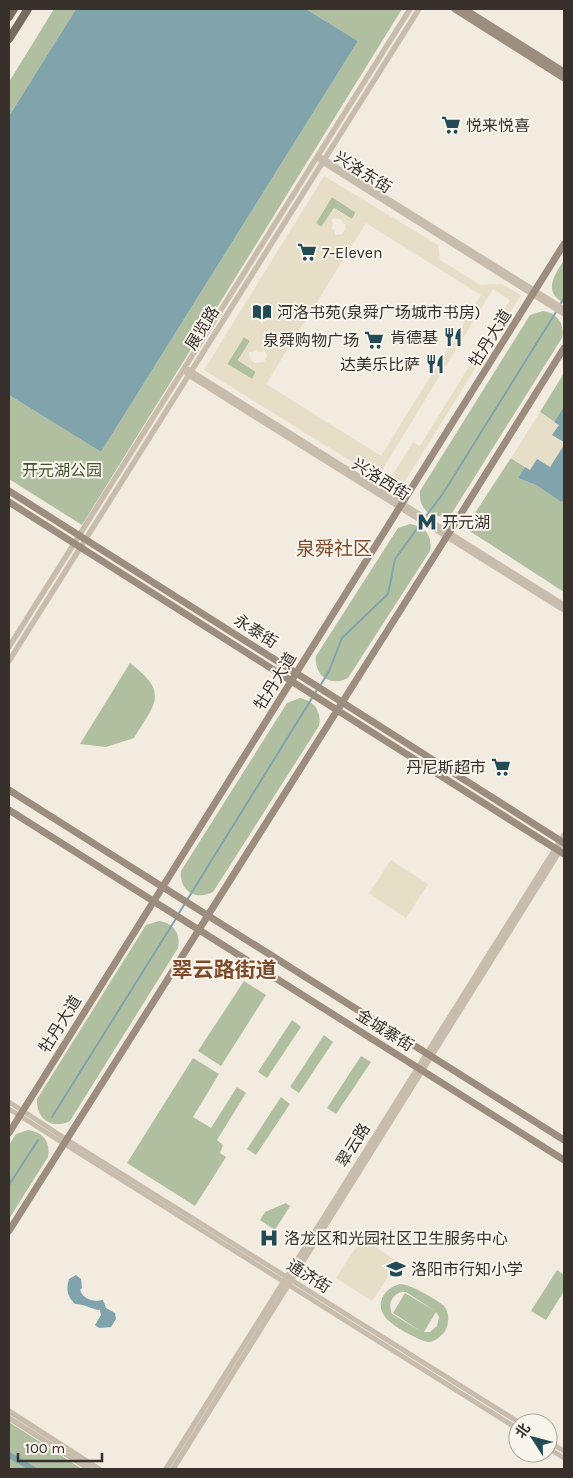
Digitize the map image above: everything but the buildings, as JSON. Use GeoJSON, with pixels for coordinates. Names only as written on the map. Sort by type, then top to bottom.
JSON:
{"type":"FeatureCollection","features":[{"type":"Feature","properties":{"kind":"main road"},"geometry":{"type":"LineString","coordinates":[[9,17],[14,9]]}},
{"type":"Feature","properties":{"kind":"main road"},"geometry":{"type":"LineString","coordinates":[[9,39],[28,9]]}},
{"type":"Feature","properties":{"kind":"main road"},"geometry":{"type":"LineString","coordinates":[[454,9],[564,78]]}},
{"type":"Feature","properties":{"kind":"main road"},"geometry":{"type":"LineString","coordinates":[[464,9],[564,72]]}},
{"type":"Feature","properties":{"kind":"main road","name":"牡丹大道"},"geometry":{"type":"LineString","coordinates":[[9,1133],[564,244]]}},
{"type":"Feature","properties":{"kind":"main road"},"geometry":{"type":"LineString","coordinates":[[9,1231],[564,348]]}},
{"type":"Feature","properties":{"kind":"main road","name":"永泰街"},"geometry":{"type":"LineString","coordinates":[[9,491],[331,694],[562,845]]}},
{"type":"Feature","properties":{"kind":"main road","name":"永泰街"},"geometry":{"type":"LineString","coordinates":[[9,502],[336,710],[562,845]]}},
{"type":"Feature","properties":{"kind":"main road"},"geometry":{"type":"LineString","coordinates":[[9,790],[162,886]]}},
{"type":"Feature","properties":{"kind":"main road"},"geometry":{"type":"LineString","coordinates":[[9,810],[153,902]]}},
{"type":"Feature","properties":{"kind":"main road","name":"金城寨街"},"geometry":{"type":"LineString","coordinates":[[162,886],[564,1140]]}},
{"type":"Feature","properties":{"kind":"main road","name":"金城寨街"},"geometry":{"type":"LineString","coordinates":[[153,902],[564,1160]]}},
{"type":"Feature","properties":{"kind":"street","name":"展览路"},"geometry":{"type":"LineString","coordinates":[[9,648],[77,545],[187,371],[410,9]]}},
{"type":"Feature","properties":{"kind":"street","name":"展览路"},"geometry":{"type":"LineString","coordinates":[[187,371],[324,161],[419,9]]}},
{"type":"Feature","properties":{"kind":"street","name":"兴洛东街"},"geometry":{"type":"LineString","coordinates":[[318,158],[564,309]]}},
{"type":"Feature","properties":{"kind":"street","name":"兴洛东街"},"geometry":{"type":"LineString","coordinates":[[534,292],[564,314]]}},
{"type":"Feature","properties":{"kind":"street","name":"兴洛西街"},"geometry":{"type":"LineString","coordinates":[[187,371],[402,505],[564,610]]}},
{"type":"Feature","properties":{"kind":"street","name":"兴洛西街"},"geometry":{"type":"LineString","coordinates":[[448,535],[564,605]]}},
{"type":"Feature","properties":{"kind":"street","name":"展览路"},"geometry":{"type":"LineString","coordinates":[[9,661],[77,545]]}},
{"type":"Feature","properties":{"kind":"street","name":"翠云路"},"geometry":{"type":"LineString","coordinates":[[173,1469],[287,1281],[562,845]]}},
{"type":"Feature","properties":{"kind":"street","name":"通济街"},"geometry":{"type":"LineString","coordinates":[[9,1102],[21,1113],[65,1142],[508,1423]]}},
{"type":"Feature","properties":{"kind":"street","name":"通济街"},"geometry":{"type":"LineString","coordinates":[[9,1109],[21,1113]]}},
{"type":"Feature","properties":{"kind":"street","name":"翠云路"},"geometry":{"type":"LineString","coordinates":[[166,1469],[287,1281]]}},
{"type":"Feature","properties":{"kind":"street","name":"通济街"},"geometry":{"type":"LineString","coordinates":[[287,1281],[508,1416]]}},
{"type":"Feature","properties":{"kind":"street"},"geometry":{"type":"LineString","coordinates":[[9,1411],[99,1469]]}},
{"type":"Feature","properties":{"kind":"street"},"geometry":{"type":"LineString","coordinates":[[9,1418],[89,1469]]}},
{"type":"Feature","properties":{"kind":"green space"},"geometry":{"type":"Polygon","coordinates":[[[54,9],[76,9],[9,116],[9,82],[54,9]]]}},
{"type":"Feature","properties":{"kind":"green space","name":"开元湖公园"},"geometry":{"type":"Polygon","coordinates":[[[306,9],[402,9],[82,525],[9,479],[9,395],[101,452],[358,41],[306,9]]]}},
{"type":"Feature","properties":{"kind":"green space"},"geometry":{"type":"Polygon","coordinates":[[[332,197],[356,212],[352,219],[334,208],[322,227],[315,224],[332,197]]]}},
{"type":"Feature","properties":{"kind":"green space"},"geometry":{"type":"Polygon","coordinates":[[[564,260],[564,303],[553,293],[552,283],[564,260]]]}},
{"type":"Feature","properties":{"kind":"green space"},"geometry":{"type":"Polygon","coordinates":[[[543,311],[556,316],[559,320],[563,333],[562,338],[452,513],[439,516],[428,513],[422,504],[420,491],[530,315],[543,311]]]}},
{"type":"Feature","properties":{"kind":"green space"},"geometry":{"type":"Polygon","coordinates":[[[244,337],[250,341],[238,360],[256,372],[252,379],[227,364],[244,337]]]}},
{"type":"Feature","properties":{"kind":"green space"},"geometry":{"type":"Polygon","coordinates":[[[564,373],[564,406],[554,422],[540,412],[564,373]]]}},
{"type":"Feature","properties":{"kind":"green space"},"geometry":{"type":"Polygon","coordinates":[[[511,458],[525,467],[518,478],[536,485],[561,502],[564,501],[564,592],[465,528],[511,458]]]}},
{"type":"Feature","properties":{"kind":"green space"},"geometry":{"type":"Polygon","coordinates":[[[410,524],[424,529],[427,533],[431,546],[430,551],[348,678],[335,681],[324,678],[318,669],[316,656],[398,528],[410,524]]]}},
{"type":"Feature","properties":{"kind":"green space"},"geometry":{"type":"Polygon","coordinates":[[[130,663],[150,682],[155,698],[153,706],[134,738],[106,747],[80,744],[130,663]]]}},
{"type":"Feature","properties":{"kind":"green space"},"geometry":{"type":"Polygon","coordinates":[[[300,698],[313,704],[316,708],[320,721],[319,726],[213,892],[200,895],[190,892],[183,884],[181,871],[287,703],[300,698]]]}},
{"type":"Feature","properties":{"kind":"green space"},"geometry":{"type":"Polygon","coordinates":[[[159,921],[172,926],[175,930],[179,943],[178,948],[70,1121],[57,1124],[46,1121],[39,1112],[37,1099],[146,925],[159,921]]]}},
{"type":"Feature","properties":{"kind":"green space"},"geometry":{"type":"Polygon","coordinates":[[[244,981],[266,995],[221,1066],[198,1051],[244,981]]]}},
{"type":"Feature","properties":{"kind":"green space"},"geometry":{"type":"Polygon","coordinates":[[[292,1020],[301,1027],[267,1078],[258,1072],[292,1020]]]}},
{"type":"Feature","properties":{"kind":"green space"},"geometry":{"type":"Polygon","coordinates":[[[324,1035],[333,1042],[299,1093],[290,1087],[324,1035]]]}},
{"type":"Feature","properties":{"kind":"green space"},"geometry":{"type":"Polygon","coordinates":[[[361,1056],[371,1062],[336,1114],[327,1108],[361,1056]]]}},
{"type":"Feature","properties":{"kind":"green space"},"geometry":{"type":"Polygon","coordinates":[[[193,1058],[219,1074],[193,1117],[211,1128],[237,1087],[246,1093],[217,1140],[223,1145],[220,1153],[226,1157],[195,1206],[127,1163],[193,1058]]]}},
{"type":"Feature","properties":{"kind":"green space"},"geometry":{"type":"Polygon","coordinates":[[[281,1097],[290,1104],[256,1155],[247,1149],[281,1097]]]}},
{"type":"Feature","properties":{"kind":"green space"},"geometry":{"type":"Polygon","coordinates":[[[28,1130],[42,1135],[45,1139],[49,1152],[48,1157],[9,1219],[9,1145],[16,1134],[28,1130]]]}},
{"type":"Feature","properties":{"kind":"green space"},"geometry":{"type":"Polygon","coordinates":[[[286,1203],[290,1206],[275,1230],[260,1220],[265,1212],[286,1203]]]}},
{"type":"Feature","properties":{"kind":"green space"},"geometry":{"type":"Polygon","coordinates":[[[557,1270],[564,1275],[564,1291],[546,1320],[531,1311],[557,1270]]]}},
{"type":"Feature","properties":{"kind":"green space"},"geometry":{"type":"Polygon","coordinates":[[[400,1284],[410,1286],[444,1306],[448,1315],[448,1322],[442,1335],[433,1341],[425,1341],[400,1329],[386,1318],[381,1307],[382,1297],[394,1286],[400,1284]],[[401,1292],[391,1301],[392,1314],[422,1332],[393,1313],[405,1293],[435,1311],[406,1292],[401,1292]],[[436,1312],[424,1332],[430,1332],[437,1326],[439,1317],[436,1312]]]}},
{"type":"Feature","properties":{"kind":"green space"},"geometry":{"type":"Polygon","coordinates":[[[9,1422],[82,1469],[9,1469],[9,1422]]]}},
{"type":"Feature","properties":{"kind":"shaded area"},"geometry":{"type":"Polygon","coordinates":[[[324,176],[438,245],[440,260],[480,285],[502,284],[521,295],[399,491],[204,370],[324,176]],[[332,197],[316,223],[321,227],[334,208],[352,219],[356,213],[332,197]],[[334,218],[331,220],[333,223],[332,229],[335,230],[335,235],[342,234],[346,229],[345,224],[340,219],[334,218]],[[366,223],[266,384],[381,456],[481,295],[366,223]],[[493,289],[382,470],[392,476],[413,442],[420,446],[510,300],[493,289]],[[244,337],[227,364],[252,379],[256,372],[238,360],[250,341],[244,337]],[[265,350],[249,352],[250,359],[255,363],[264,362],[267,356],[265,350]]]}},
{"type":"Feature","properties":{"kind":"shaded area"},"geometry":{"type":"Polygon","coordinates":[[[540,412],[559,425],[564,445],[550,467],[530,470],[511,458],[540,412]]]}},
{"type":"Feature","properties":{"kind":"shaded area"},"geometry":{"type":"Polygon","coordinates":[[[391,860],[428,884],[406,918],[369,893],[391,860]]]}},
{"type":"Feature","properties":{"kind":"shaded area"},"geometry":{"type":"Polygon","coordinates":[[[362,1238],[398,1262],[372,1301],[336,1278],[362,1238]]]}},
{"type":"Feature","properties":{"kind":"water"},"geometry":{"type":"Polygon","coordinates":[[[76,9],[306,9],[358,41],[101,452],[9,395],[9,116],[76,9]]]}},
{"type":"Feature","properties":{"kind":"water"},"geometry":{"type":"Polygon","coordinates":[[[564,406],[564,442],[552,435],[559,425],[554,422],[564,406]]]}},
{"type":"Feature","properties":{"kind":"water"},"geometry":{"type":"Polygon","coordinates":[[[564,445],[564,501],[561,502],[536,485],[518,478],[525,467],[530,470],[537,459],[550,467],[564,445]]]}},
{"type":"Feature","properties":{"kind":"water"},"geometry":{"type":"Polygon","coordinates":[[[76,1275],[81,1279],[82,1288],[80,1290],[86,1298],[96,1301],[103,1300],[106,1308],[115,1313],[116,1319],[111,1327],[99,1328],[95,1325],[101,1315],[100,1310],[75,1304],[70,1298],[67,1290],[69,1279],[76,1275]]]}},
{"type":"Feature","properties":{"kind":"waterway"},"geometry":{"type":"LineString","coordinates":[[561,303],[564,298]]}},
{"type":"Feature","properties":{"kind":"waterway"},"geometry":{"type":"LineString","coordinates":[[426,516],[442,495],[556,312]]}},
{"type":"Feature","properties":{"kind":"waterway"},"geometry":{"type":"LineString","coordinates":[[320,686],[329,671],[342,638],[388,594],[395,559],[422,522]]}},
{"type":"Feature","properties":{"kind":"waterway"},"geometry":{"type":"LineString","coordinates":[[179,913],[317,690]]}},
{"type":"Feature","properties":{"kind":"waterway"},"geometry":{"type":"LineString","coordinates":[[52,1117],[177,917]]}},
{"type":"Feature","properties":{"kind":"waterway"},"geometry":{"type":"LineString","coordinates":[[9,1185],[38,1140]]}},
{"type":"Feature","properties":{"kind":"waterway"},"geometry":{"type":"LineString","coordinates":[[9,1455],[33,1469]]}},
{"type":"Feature","properties":{"kind":"place","name":"悦来悦喜"},"geometry":{"type":"Point","coordinates":[451,125]}},
{"type":"Feature","properties":{"kind":"place","name":"7-Eleven"},"geometry":{"type":"Point","coordinates":[307,252]}},
{"type":"Feature","properties":{"kind":"place","name":"河洛书苑(泉舜广场城市书房)"},"geometry":{"type":"Point","coordinates":[262,312]}},
{"type":"Feature","properties":{"kind":"place","name":"肯德基"},"geometry":{"type":"Point","coordinates":[453,337]}},
{"type":"Feature","properties":{"kind":"place","name":"泉舜购物广场"},"geometry":{"type":"Point","coordinates":[374,340]}},
{"type":"Feature","properties":{"kind":"place","name":"达美乐比萨"},"geometry":{"type":"Point","coordinates":[435,364]}},
{"type":"Feature","properties":{"kind":"place","name":"开元湖"},"geometry":{"type":"Point","coordinates":[427,522]}},
{"type":"Feature","properties":{"kind":"place","name":"丹尼斯超市"},"geometry":{"type":"Point","coordinates":[501,767]}},
{"type":"Feature","properties":{"kind":"place","name":"洛龙区和光园社区卫生服务中心"},"geometry":{"type":"Point","coordinates":[269,1238]}},
{"type":"Feature","properties":{"kind":"place","name":"洛阳市行知小学"},"geometry":{"type":"Point","coordinates":[396,1269]}},
{"type":"Feature","properties":{"kind":"district","name":"泉舜社区"},"geometry":{"type":"Point","coordinates":[334,549]}},
{"type":"Feature","properties":{"kind":"district","name":"翠云路街道"},"geometry":{"type":"Point","coordinates":[224,970]}}]}
